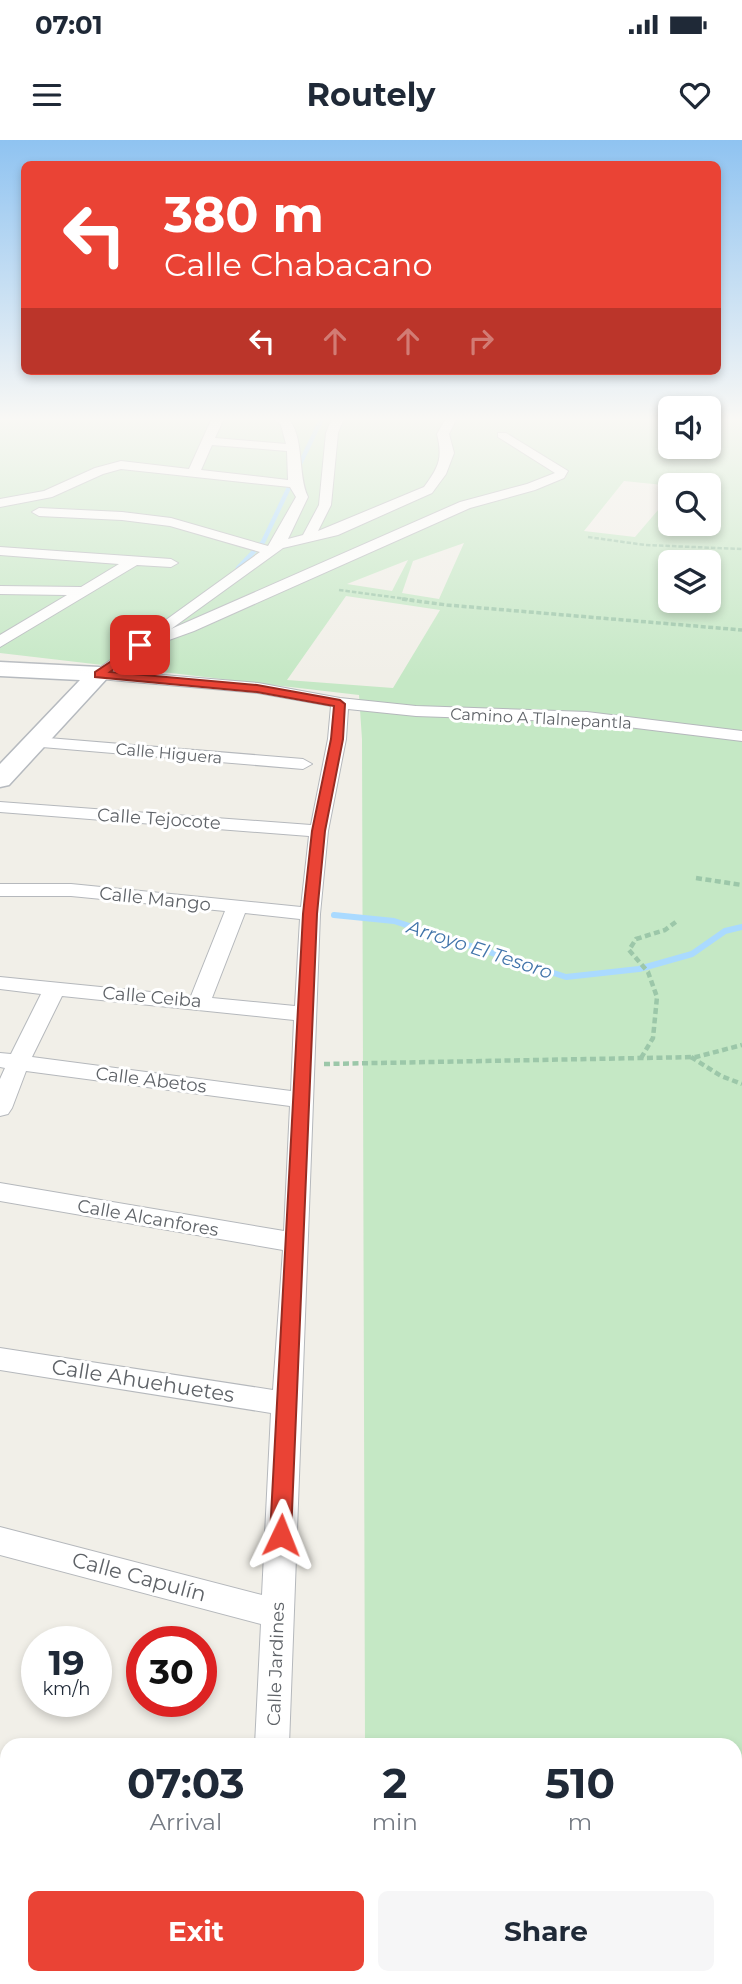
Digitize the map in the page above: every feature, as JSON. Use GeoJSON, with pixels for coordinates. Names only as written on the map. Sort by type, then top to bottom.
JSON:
{"type":"FeatureCollection","features":[{"type":"Feature","properties":{"kind":"street"},"geometry":{"type":"LineString","coordinates":[[274,548],[298,504]]}},
{"type":"Feature","properties":{"kind":"street"},"geometry":{"type":"LineString","coordinates":[[308,538],[326,504]]}},
{"type":"Feature","properties":{"kind":"street"},"geometry":{"type":"LineString","coordinates":[[0,779],[99,674],[274,548],[333,532],[396,504]]}},
{"type":"Feature","properties":{"kind":"street"},"geometry":{"type":"LineString","coordinates":[[140,645],[189,628],[468,504]]}},
{"type":"Feature","properties":{"kind":"street"},"geometry":{"type":"LineString","coordinates":[[39,512],[121,516],[171,522],[274,548]]}},
{"type":"Feature","properties":{"kind":"street"},"geometry":{"type":"LineString","coordinates":[[0,551],[171,563]]}},
{"type":"Feature","properties":{"kind":"street"},"geometry":{"type":"LineString","coordinates":[[0,642],[135,560]]}},
{"type":"Feature","properties":{"kind":"street"},"geometry":{"type":"LineString","coordinates":[[0,590],[83,591]]}},
{"type":"Feature","properties":{"kind":"street"},"geometry":{"type":"LineString","coordinates":[[0,669],[99,674]]}},
{"type":"Feature","properties":{"kind":"street","name":"Camino A Tlalnepantla"},"geometry":{"type":"LineString","coordinates":[[99,674],[257,688],[340,704],[416,711],[587,717],[742,736]]}},
{"type":"Feature","properties":{"kind":"street","name":"Calle Jardines"},"geometry":{"type":"LineString","coordinates":[[272,1738],[285,1404],[296,1243],[310,914],[319,831],[337,739],[340,704]]}},
{"type":"Feature","properties":{"kind":"street","name":"Calle Higuera"},"geometry":{"type":"LineString","coordinates":[[36,742],[303,764]]}},
{"type":"Feature","properties":{"kind":"street","name":"Calle Tejocote"},"geometry":{"type":"LineString","coordinates":[[0,807],[319,831]]}},
{"type":"Feature","properties":{"kind":"street","name":"Calle Mango"},"geometry":{"type":"LineString","coordinates":[[0,890],[71,890],[310,914]]}},
{"type":"Feature","properties":{"kind":"street"},"geometry":{"type":"LineString","coordinates":[[200,1001],[237,907]]}},
{"type":"Feature","properties":{"kind":"street","name":"Calle Ceiba"},"geometry":{"type":"LineString","coordinates":[[0,983],[200,1001],[304,1014]]}},
{"type":"Feature","properties":{"kind":"street"},"geometry":{"type":"LineString","coordinates":[[0,1108],[9,1061],[55,988]]}},
{"type":"Feature","properties":{"kind":"street","name":"Calle Abetos"},"geometry":{"type":"LineString","coordinates":[[9,1061],[301,1100]]}},
{"type":"Feature","properties":{"kind":"street","name":"Calle Alcanfores"},"geometry":{"type":"LineString","coordinates":[[0,1192],[296,1243]]}},
{"type":"Feature","properties":{"kind":"street","name":"Calle Ahuehuetes"},"geometry":{"type":"LineString","coordinates":[[0,1359],[285,1404]]}},
{"type":"Feature","properties":{"kind":"street","name":"Calle Capulín"},"geometry":{"type":"LineString","coordinates":[[0,1541],[278,1614]]}},
{"type":"Feature","properties":{"kind":"path"},"geometry":{"type":"LineString","coordinates":[[588,537],[645,545],[742,550]]}},
{"type":"Feature","properties":{"kind":"path"},"geometry":{"type":"LineString","coordinates":[[339,590],[447,605],[742,630]]}},
{"type":"Feature","properties":{"kind":"path"},"geometry":{"type":"LineString","coordinates":[[696,878],[742,885]]}},
{"type":"Feature","properties":{"kind":"path"},"geometry":{"type":"LineString","coordinates":[[640,1058],[653,1038],[657,997],[648,972],[629,950],[636,939],[665,930],[677,921]]}},
{"type":"Feature","properties":{"kind":"path"},"geometry":{"type":"LineString","coordinates":[[302,1065],[691,1057],[742,1045]]}},
{"type":"Feature","properties":{"kind":"path"},"geometry":{"type":"LineString","coordinates":[[691,1057],[721,1076],[742,1084]]}},
{"type":"Feature","properties":{"kind":"green space"},"geometry":{"type":"Polygon","coordinates":[[[0,504],[606,504],[584,531],[635,537],[658,510],[658,536],[721,536],[721,504],[742,504],[742,1738],[365,1738],[362,739],[359,695],[0,653],[0,504]],[[464,543],[413,561],[402,593],[439,599],[464,543]],[[408,560],[347,584],[392,591],[408,560]],[[346,596],[287,680],[393,688],[440,610],[346,596]]]}},
{"type":"Feature","properties":{"kind":"waterway"},"geometry":{"type":"LineString","coordinates":[[238,568],[263,542],[281,504]]}},
{"type":"Feature","properties":{"kind":"waterway","name":"Arroyo El Tesoro"},"geometry":{"type":"LineString","coordinates":[[334,915],[394,921],[566,977],[639,969],[692,954],[725,931],[742,927]]}},
{"type":"Feature","properties":{"kind":"route"},"geometry":{"type":"LineString","coordinates":[[140,645],[99,674],[257,688],[340,704],[337,739],[319,831],[310,914],[296,1243],[285,1404],[281,1535]]}}]}
